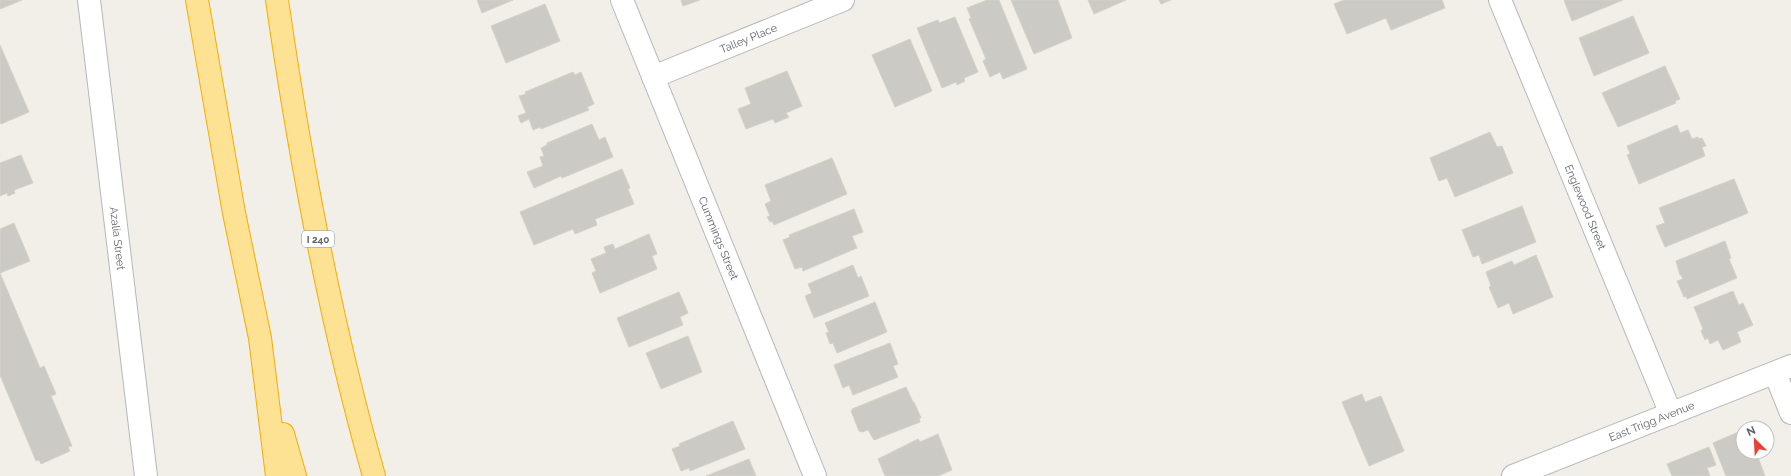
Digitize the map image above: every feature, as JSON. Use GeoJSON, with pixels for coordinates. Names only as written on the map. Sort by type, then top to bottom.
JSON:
{"type":"FeatureCollection","features":[{"type":"Feature","properties":{"kind":"highway"},"geometry":{"type":"LineString","coordinates":[[197,0],[234,213],[260,338],[277,476]]}},
{"type":"Feature","properties":{"kind":"highway","name":"I 240"},"geometry":{"type":"LineString","coordinates":[[277,0],[286,60],[321,255],[341,344],[374,476]]}},
{"type":"Feature","properties":{"kind":"highway"},"geometry":{"type":"LineString","coordinates":[[264,362],[295,476]]}},
{"type":"Feature","properties":{"kind":"street","name":"Azalia Street"},"geometry":{"type":"LineString","coordinates":[[89,0],[146,476]]}},
{"type":"Feature","properties":{"kind":"street","name":"Cummings Street"},"geometry":{"type":"LineString","coordinates":[[622,0],[815,476]]}},
{"type":"Feature","properties":{"kind":"street","name":"Talley Place"},"geometry":{"type":"LineString","coordinates":[[653,77],[843,0]]}},
{"type":"Feature","properties":{"kind":"street","name":"Englewood Street"},"geometry":{"type":"LineString","coordinates":[[1500,0],[1671,414]]}},
{"type":"Feature","properties":{"kind":"street","name":"East Trigg Avenue"},"geometry":{"type":"LineString","coordinates":[[1513,476],[1783,370]]}},
{"type":"Feature","properties":{"kind":"street"},"geometry":{"type":"LineString","coordinates":[[1783,370],[1791,413]]}},
{"type":"Feature","properties":{"kind":"building"},"geometry":{"type":"Polygon","coordinates":[[[0,0],[22,0],[0,9],[0,0]]]}},
{"type":"Feature","properties":{"kind":"building"},"geometry":{"type":"Polygon","coordinates":[[[477,0],[513,0],[482,13],[477,0]]]}},
{"type":"Feature","properties":{"kind":"building"},"geometry":{"type":"Polygon","coordinates":[[[681,0],[700,0],[683,6],[681,0]]]}},
{"type":"Feature","properties":{"kind":"building"},"geometry":{"type":"Polygon","coordinates":[[[987,0],[999,0],[1027,69],[1003,79],[1000,72],[990,77],[983,61],[986,59],[969,19],[971,18],[967,8],[987,0]]]}},
{"type":"Feature","properties":{"kind":"building"},"geometry":{"type":"Polygon","coordinates":[[[1011,0],[1058,0],[1072,38],[1034,54],[1011,0]]]}},
{"type":"Feature","properties":{"kind":"building"},"geometry":{"type":"Polygon","coordinates":[[[1088,0],[1126,0],[1094,14],[1088,0]]]}},
{"type":"Feature","properties":{"kind":"building"},"geometry":{"type":"Polygon","coordinates":[[[1159,0],[1171,0],[1161,4],[1159,0]]]}},
{"type":"Feature","properties":{"kind":"building"},"geometry":{"type":"Polygon","coordinates":[[[1344,0],[1442,0],[1445,8],[1391,30],[1386,18],[1347,34],[1334,4],[1344,0]]]}},
{"type":"Feature","properties":{"kind":"building"},"geometry":{"type":"Polygon","coordinates":[[[1564,0],[1623,0],[1572,21],[1564,0]]]}},
{"type":"Feature","properties":{"kind":"building"},"geometry":{"type":"Polygon","coordinates":[[[545,4],[560,41],[506,63],[491,26],[545,4]]]}},
{"type":"Feature","properties":{"kind":"building"},"geometry":{"type":"Polygon","coordinates":[[[1633,16],[1649,53],[1594,76],[1579,38],[1633,16]]]}},
{"type":"Feature","properties":{"kind":"building"},"geometry":{"type":"Polygon","coordinates":[[[955,17],[978,72],[964,78],[965,81],[957,85],[956,82],[942,88],[917,28],[938,20],[939,23],[955,17]]]}},
{"type":"Feature","properties":{"kind":"building"},"geometry":{"type":"Polygon","coordinates":[[[910,39],[932,91],[895,107],[872,55],[910,39]]]}},
{"type":"Feature","properties":{"kind":"building"},"geometry":{"type":"Polygon","coordinates":[[[0,45],[29,112],[1,124],[0,122],[0,45]]]}},
{"type":"Feature","properties":{"kind":"building"},"geometry":{"type":"Polygon","coordinates":[[[1665,66],[1680,99],[1675,101],[1676,103],[1618,127],[1602,93],[1665,66]]]}},
{"type":"Feature","properties":{"kind":"building"},"geometry":{"type":"Polygon","coordinates":[[[787,71],[802,106],[786,113],[789,117],[775,123],[773,119],[746,129],[738,109],[751,104],[745,88],[787,71]]]}},
{"type":"Feature","properties":{"kind":"building"},"geometry":{"type":"Polygon","coordinates":[[[573,72],[575,75],[581,72],[594,104],[587,107],[589,110],[541,129],[540,127],[533,130],[529,119],[521,123],[518,116],[526,113],[519,96],[526,94],[525,92],[573,72]]]}},
{"type":"Feature","properties":{"kind":"building"},"geometry":{"type":"Polygon","coordinates":[[[592,124],[599,140],[605,137],[613,157],[562,178],[561,176],[534,188],[527,172],[543,166],[540,157],[544,156],[541,148],[547,145],[547,143],[592,124]]]}},
{"type":"Feature","properties":{"kind":"building"},"geometry":{"type":"Polygon","coordinates":[[[1677,125],[1680,133],[1688,130],[1692,139],[1698,137],[1698,139],[1702,138],[1706,146],[1702,147],[1705,156],[1639,184],[1627,155],[1630,154],[1627,146],[1677,125]]]}},
{"type":"Feature","properties":{"kind":"building"},"geometry":{"type":"Polygon","coordinates":[[[1490,132],[1497,147],[1502,146],[1513,173],[1455,197],[1447,178],[1439,181],[1430,158],[1490,132]]]}},
{"type":"Feature","properties":{"kind":"building"},"geometry":{"type":"Polygon","coordinates":[[[21,155],[33,183],[14,190],[15,193],[8,196],[7,193],[0,196],[0,163],[21,155]]]}},
{"type":"Feature","properties":{"kind":"building"},"geometry":{"type":"Polygon","coordinates":[[[832,158],[847,194],[774,225],[772,221],[770,222],[767,217],[770,216],[765,204],[771,201],[765,185],[832,158]]]}},
{"type":"Feature","properties":{"kind":"building"},"geometry":{"type":"Polygon","coordinates":[[[622,169],[630,188],[628,189],[634,204],[595,219],[597,225],[575,234],[573,229],[534,245],[520,212],[622,169]]]}},
{"type":"Feature","properties":{"kind":"building"},"geometry":{"type":"Polygon","coordinates":[[[1734,179],[1748,213],[1665,247],[1656,226],[1665,223],[1659,208],[1734,179]]]}},
{"type":"Feature","properties":{"kind":"building"},"geometry":{"type":"Polygon","coordinates":[[[1522,206],[1536,242],[1482,264],[1479,255],[1473,257],[1462,230],[1522,206]]]}},
{"type":"Feature","properties":{"kind":"building"},"geometry":{"type":"Polygon","coordinates":[[[854,209],[863,232],[852,236],[857,248],[803,271],[802,267],[795,269],[783,240],[790,237],[789,235],[854,209]]]}},
{"type":"Feature","properties":{"kind":"building"},"geometry":{"type":"Polygon","coordinates":[[[14,223],[30,261],[0,273],[0,229],[14,223]]]}},
{"type":"Feature","properties":{"kind":"building"},"geometry":{"type":"Polygon","coordinates":[[[649,234],[657,254],[652,256],[657,269],[600,293],[592,273],[596,271],[591,259],[606,253],[604,247],[613,244],[615,249],[649,234]]]}},
{"type":"Feature","properties":{"kind":"building"},"geometry":{"type":"Polygon","coordinates":[[[1725,241],[1731,258],[1729,259],[1737,278],[1687,299],[1686,296],[1684,297],[1677,281],[1683,279],[1680,275],[1676,261],[1725,241]]]}},
{"type":"Feature","properties":{"kind":"building"},"geometry":{"type":"Polygon","coordinates":[[[1536,255],[1553,297],[1513,314],[1509,303],[1498,308],[1489,287],[1491,286],[1486,272],[1512,261],[1514,265],[1536,255]]]}},
{"type":"Feature","properties":{"kind":"building"},"geometry":{"type":"Polygon","coordinates":[[[853,265],[858,278],[861,276],[869,296],[814,318],[805,296],[812,293],[808,284],[853,265]]]}},
{"type":"Feature","properties":{"kind":"building"},"geometry":{"type":"Polygon","coordinates":[[[0,273],[40,368],[44,366],[56,394],[51,396],[72,446],[68,447],[70,451],[41,464],[39,460],[36,461],[0,375],[0,273]]]}},
{"type":"Feature","properties":{"kind":"building"},"geometry":{"type":"Polygon","coordinates":[[[1733,291],[1739,305],[1743,303],[1753,325],[1737,332],[1741,342],[1723,350],[1718,340],[1710,344],[1708,338],[1705,340],[1701,331],[1703,329],[1694,307],[1733,291]]]}},
{"type":"Feature","properties":{"kind":"building"},"geometry":{"type":"Polygon","coordinates":[[[679,292],[688,313],[680,317],[683,325],[629,347],[617,318],[679,292]]]}},
{"type":"Feature","properties":{"kind":"building"},"geometry":{"type":"Polygon","coordinates":[[[875,302],[887,332],[837,353],[833,343],[830,344],[826,333],[829,332],[825,323],[875,302]]]}},
{"type":"Feature","properties":{"kind":"building"},"geometry":{"type":"Polygon","coordinates":[[[688,336],[702,372],[661,389],[646,353],[688,336]]]}},
{"type":"Feature","properties":{"kind":"building"},"geometry":{"type":"Polygon","coordinates":[[[890,343],[898,364],[893,366],[898,377],[853,395],[849,385],[843,388],[834,365],[890,343]]]}},
{"type":"Feature","properties":{"kind":"building"},"geometry":{"type":"Polygon","coordinates":[[[906,387],[921,418],[919,418],[920,422],[874,440],[868,430],[862,432],[859,431],[851,411],[852,409],[906,387]]]}},
{"type":"Feature","properties":{"kind":"building"},"geometry":{"type":"Polygon","coordinates":[[[1362,394],[1365,402],[1381,396],[1404,451],[1369,466],[1342,402],[1362,394]]]}},
{"type":"Feature","properties":{"kind":"building"},"geometry":{"type":"Polygon","coordinates":[[[733,421],[745,449],[690,471],[689,468],[681,471],[672,449],[680,446],[679,444],[733,421]]]}},
{"type":"Feature","properties":{"kind":"building"},"geometry":{"type":"Polygon","coordinates":[[[1735,433],[1735,460],[1759,460],[1765,476],[1726,476],[1713,443],[1735,433]]]}},
{"type":"Feature","properties":{"kind":"building"},"geometry":{"type":"Polygon","coordinates":[[[938,434],[952,470],[938,476],[885,476],[878,459],[918,439],[920,442],[938,434]]]}},
{"type":"Feature","properties":{"kind":"building"},"geometry":{"type":"Polygon","coordinates":[[[1709,447],[1716,465],[1707,468],[1710,476],[1672,476],[1667,464],[1709,447]]]}},
{"type":"Feature","properties":{"kind":"building"},"geometry":{"type":"Polygon","coordinates":[[[749,459],[756,476],[706,476],[749,459]]]}}]}
